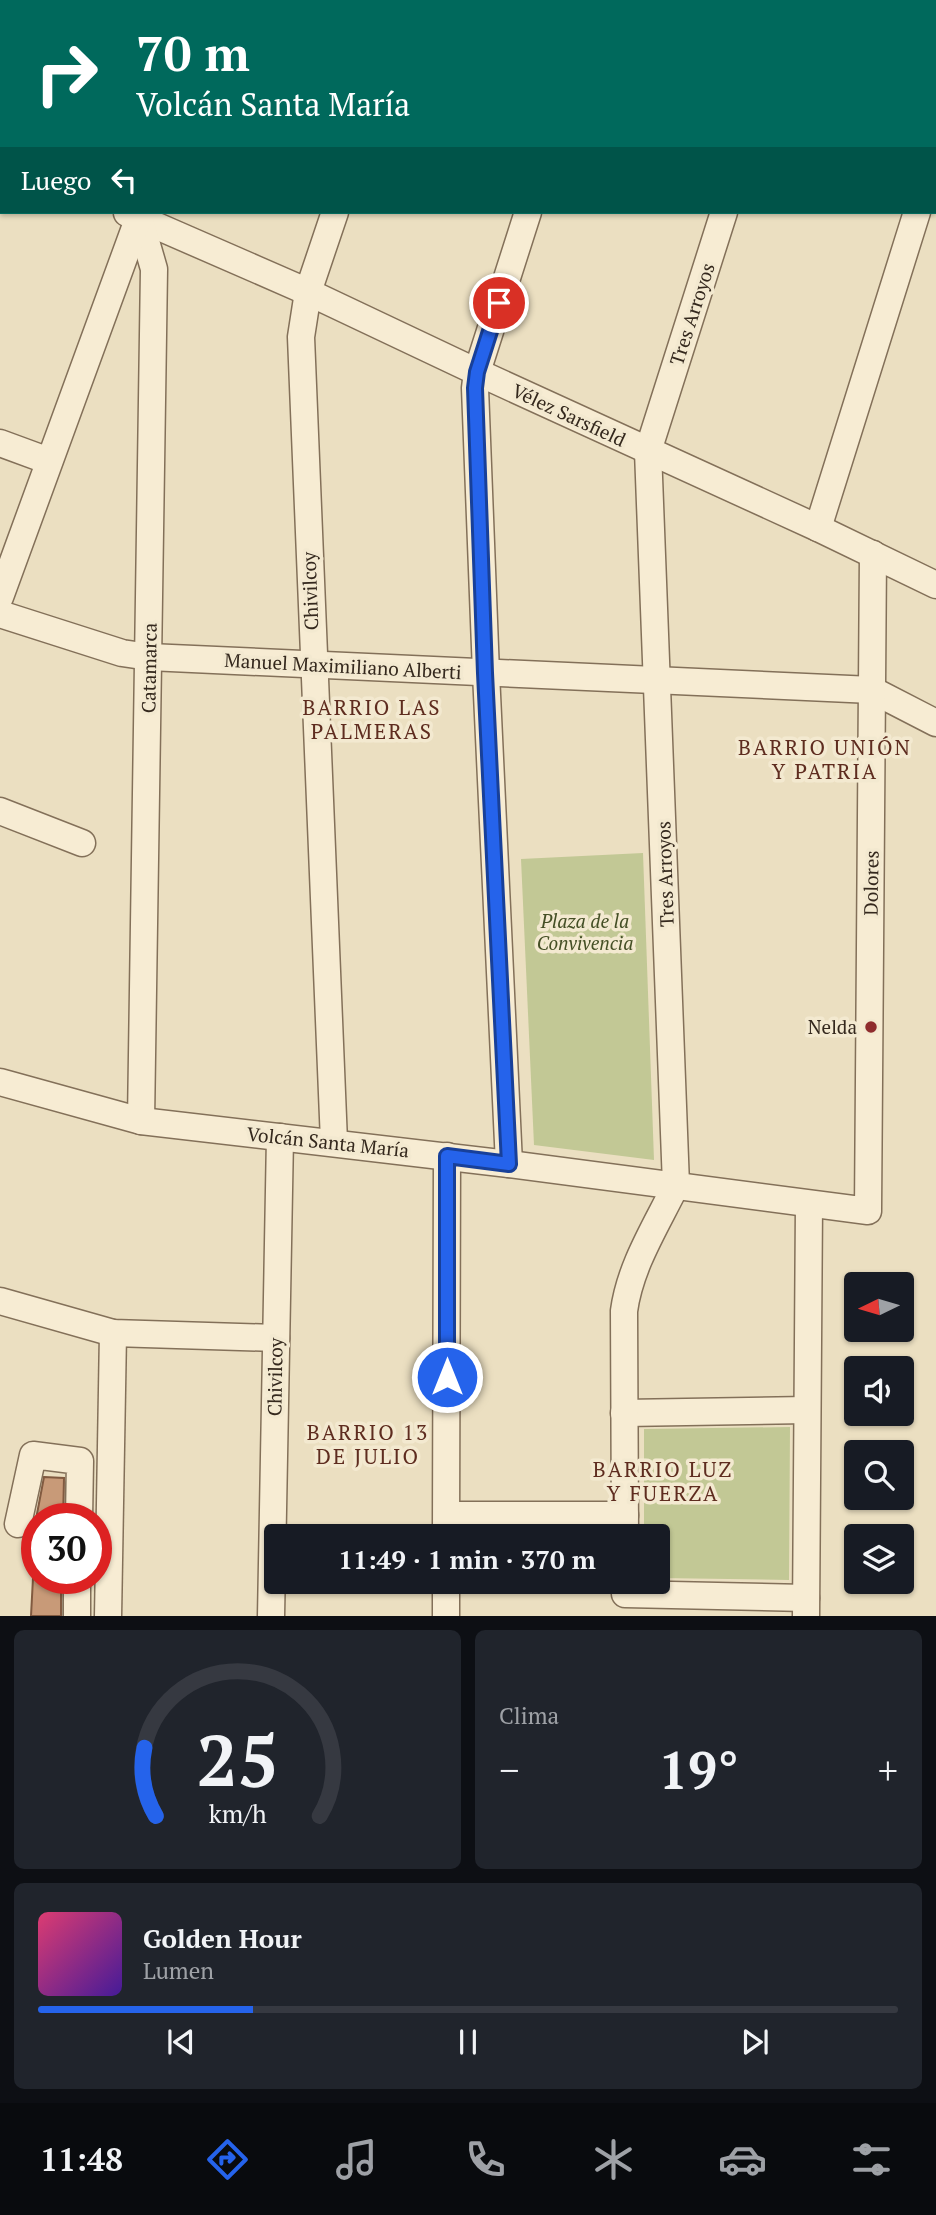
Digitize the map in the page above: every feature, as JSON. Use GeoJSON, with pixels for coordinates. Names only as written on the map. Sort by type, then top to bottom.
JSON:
{"type":"FeatureCollection","features":[{"type":"Feature","properties":{"kind":"street","name":"Vélez Sarsfield"},"geometry":{"type":"LineString","coordinates":[[134,214],[818,527],[936,585]]}},
{"type":"Feature","properties":{"kind":"street"},"geometry":{"type":"LineString","coordinates":[[0,597],[50,461],[134,214]]}},
{"type":"Feature","properties":{"kind":"street","name":"Catamarca"},"geometry":{"type":"LineString","coordinates":[[134,214],[155,269],[141,1121]]}},
{"type":"Feature","properties":{"kind":"street","name":"Chivilcoy"},"geometry":{"type":"LineString","coordinates":[[334,214],[308,292],[301,337],[334,1142]]}},
{"type":"Feature","properties":{"kind":"street"},"geometry":{"type":"LineString","coordinates":[[509,1164],[485,673],[475,388],[477,372],[527,214]]}},
{"type":"Feature","properties":{"kind":"street","name":"Tres Arroyos"},"geometry":{"type":"LineString","coordinates":[[625,1524],[626,1293],[631,1276],[676,1185],[648,451],[723,214]]}},
{"type":"Feature","properties":{"kind":"street"},"geometry":{"type":"LineString","coordinates":[[818,527],[916,214]]}},
{"type":"Feature","properties":{"kind":"street"},"geometry":{"type":"LineString","coordinates":[[0,443],[50,461]]}},
{"type":"Feature","properties":{"kind":"street","name":"Dolores"},"geometry":{"type":"LineString","coordinates":[[868,1211],[873,554]]}},
{"type":"Feature","properties":{"kind":"street","name":"Manuel Maximiliano Alberti"},"geometry":{"type":"LineString","coordinates":[[0,614],[121,653],[149,657],[872,690],[936,723]]}},
{"type":"Feature","properties":{"kind":"street"},"geometry":{"type":"LineString","coordinates":[[0,811],[82,843]]}},
{"type":"Feature","properties":{"kind":"street","name":"Volcán Santa María"},"geometry":{"type":"LineString","coordinates":[[0,1082],[141,1121],[334,1142],[868,1211]]}},
{"type":"Feature","properties":{"kind":"street","name":"Chivilcoy"},"geometry":{"type":"LineString","coordinates":[[271,1616],[279,1137]]}},
{"type":"Feature","properties":{"kind":"street"},"geometry":{"type":"LineString","coordinates":[[447,1156],[447,1524]]}},
{"type":"Feature","properties":{"kind":"street"},"geometry":{"type":"LineString","coordinates":[[625,1597],[806,1607],[809,1204]]}},
{"type":"Feature","properties":{"kind":"street"},"geometry":{"type":"LineString","coordinates":[[0,1301],[113,1333],[276,1338]]}},
{"type":"Feature","properties":{"kind":"street"},"geometry":{"type":"LineString","coordinates":[[108,1616],[113,1333]]}},
{"type":"Feature","properties":{"kind":"street"},"geometry":{"type":"LineString","coordinates":[[624,1413],[807,1410]]}},
{"type":"Feature","properties":{"kind":"street"},"geometry":{"type":"LineString","coordinates":[[23,1503],[33,1455],[80,1461],[79,1503]]}},
{"type":"Feature","properties":{"kind":"street"},"geometry":{"type":"LineString","coordinates":[[18,1524],[21,1510]]}},
{"type":"Feature","properties":{"kind":"street"},"geometry":{"type":"LineString","coordinates":[[77,1616],[78,1594]]}},
{"type":"Feature","properties":{"kind":"street"},"geometry":{"type":"LineString","coordinates":[[446,1594],[446,1616]]}},
{"type":"Feature","properties":{"kind":"green space","name":"Plaza de la Convivencia"},"geometry":{"type":"Polygon","coordinates":[[[643,853],[654,1160],[534,1145],[521,859],[643,853]]]}},
{"type":"Feature","properties":{"kind":"green space"},"geometry":{"type":"Polygon","coordinates":[[[790,1427],[789,1580],[670,1578],[670,1524],[644,1524],[644,1429],[790,1427]]]}},
{"type":"Feature","properties":{"kind":"building"},"geometry":{"type":"Polygon","coordinates":[[[44,1477],[64,1478],[63,1503],[39,1503],[44,1477]]]}},
{"type":"Feature","properties":{"kind":"building"},"geometry":{"type":"Polygon","coordinates":[[[32,1594],[61,1594],[61,1616],[31,1616],[32,1594]]]}},
{"type":"Feature","properties":{"kind":"place","name":"Nelda"},"geometry":{"type":"Point","coordinates":[871,1027]}},
{"type":"Feature","properties":{"kind":"district","name":"BARRIO LAS PALMERAS"},"geometry":{"type":"Point","coordinates":[372,720]}},
{"type":"Feature","properties":{"kind":"district","name":"BARRIO UNIÓN Y PATRIA"},"geometry":{"type":"Point","coordinates":[825,760]}},
{"type":"Feature","properties":{"kind":"district","name":"BARRIO 13 DE JULIO"},"geometry":{"type":"Point","coordinates":[368,1445]}},
{"type":"Feature","properties":{"kind":"district","name":"BARRIO LUZ Y FUERZA"},"geometry":{"type":"Point","coordinates":[663,1482]}},
{"type":"Feature","properties":{"kind":"route"},"geometry":{"type":"LineString","coordinates":[[447,1377],[447,1156],[509,1164],[485,673],[475,388],[477,372],[499,303]]}}]}
